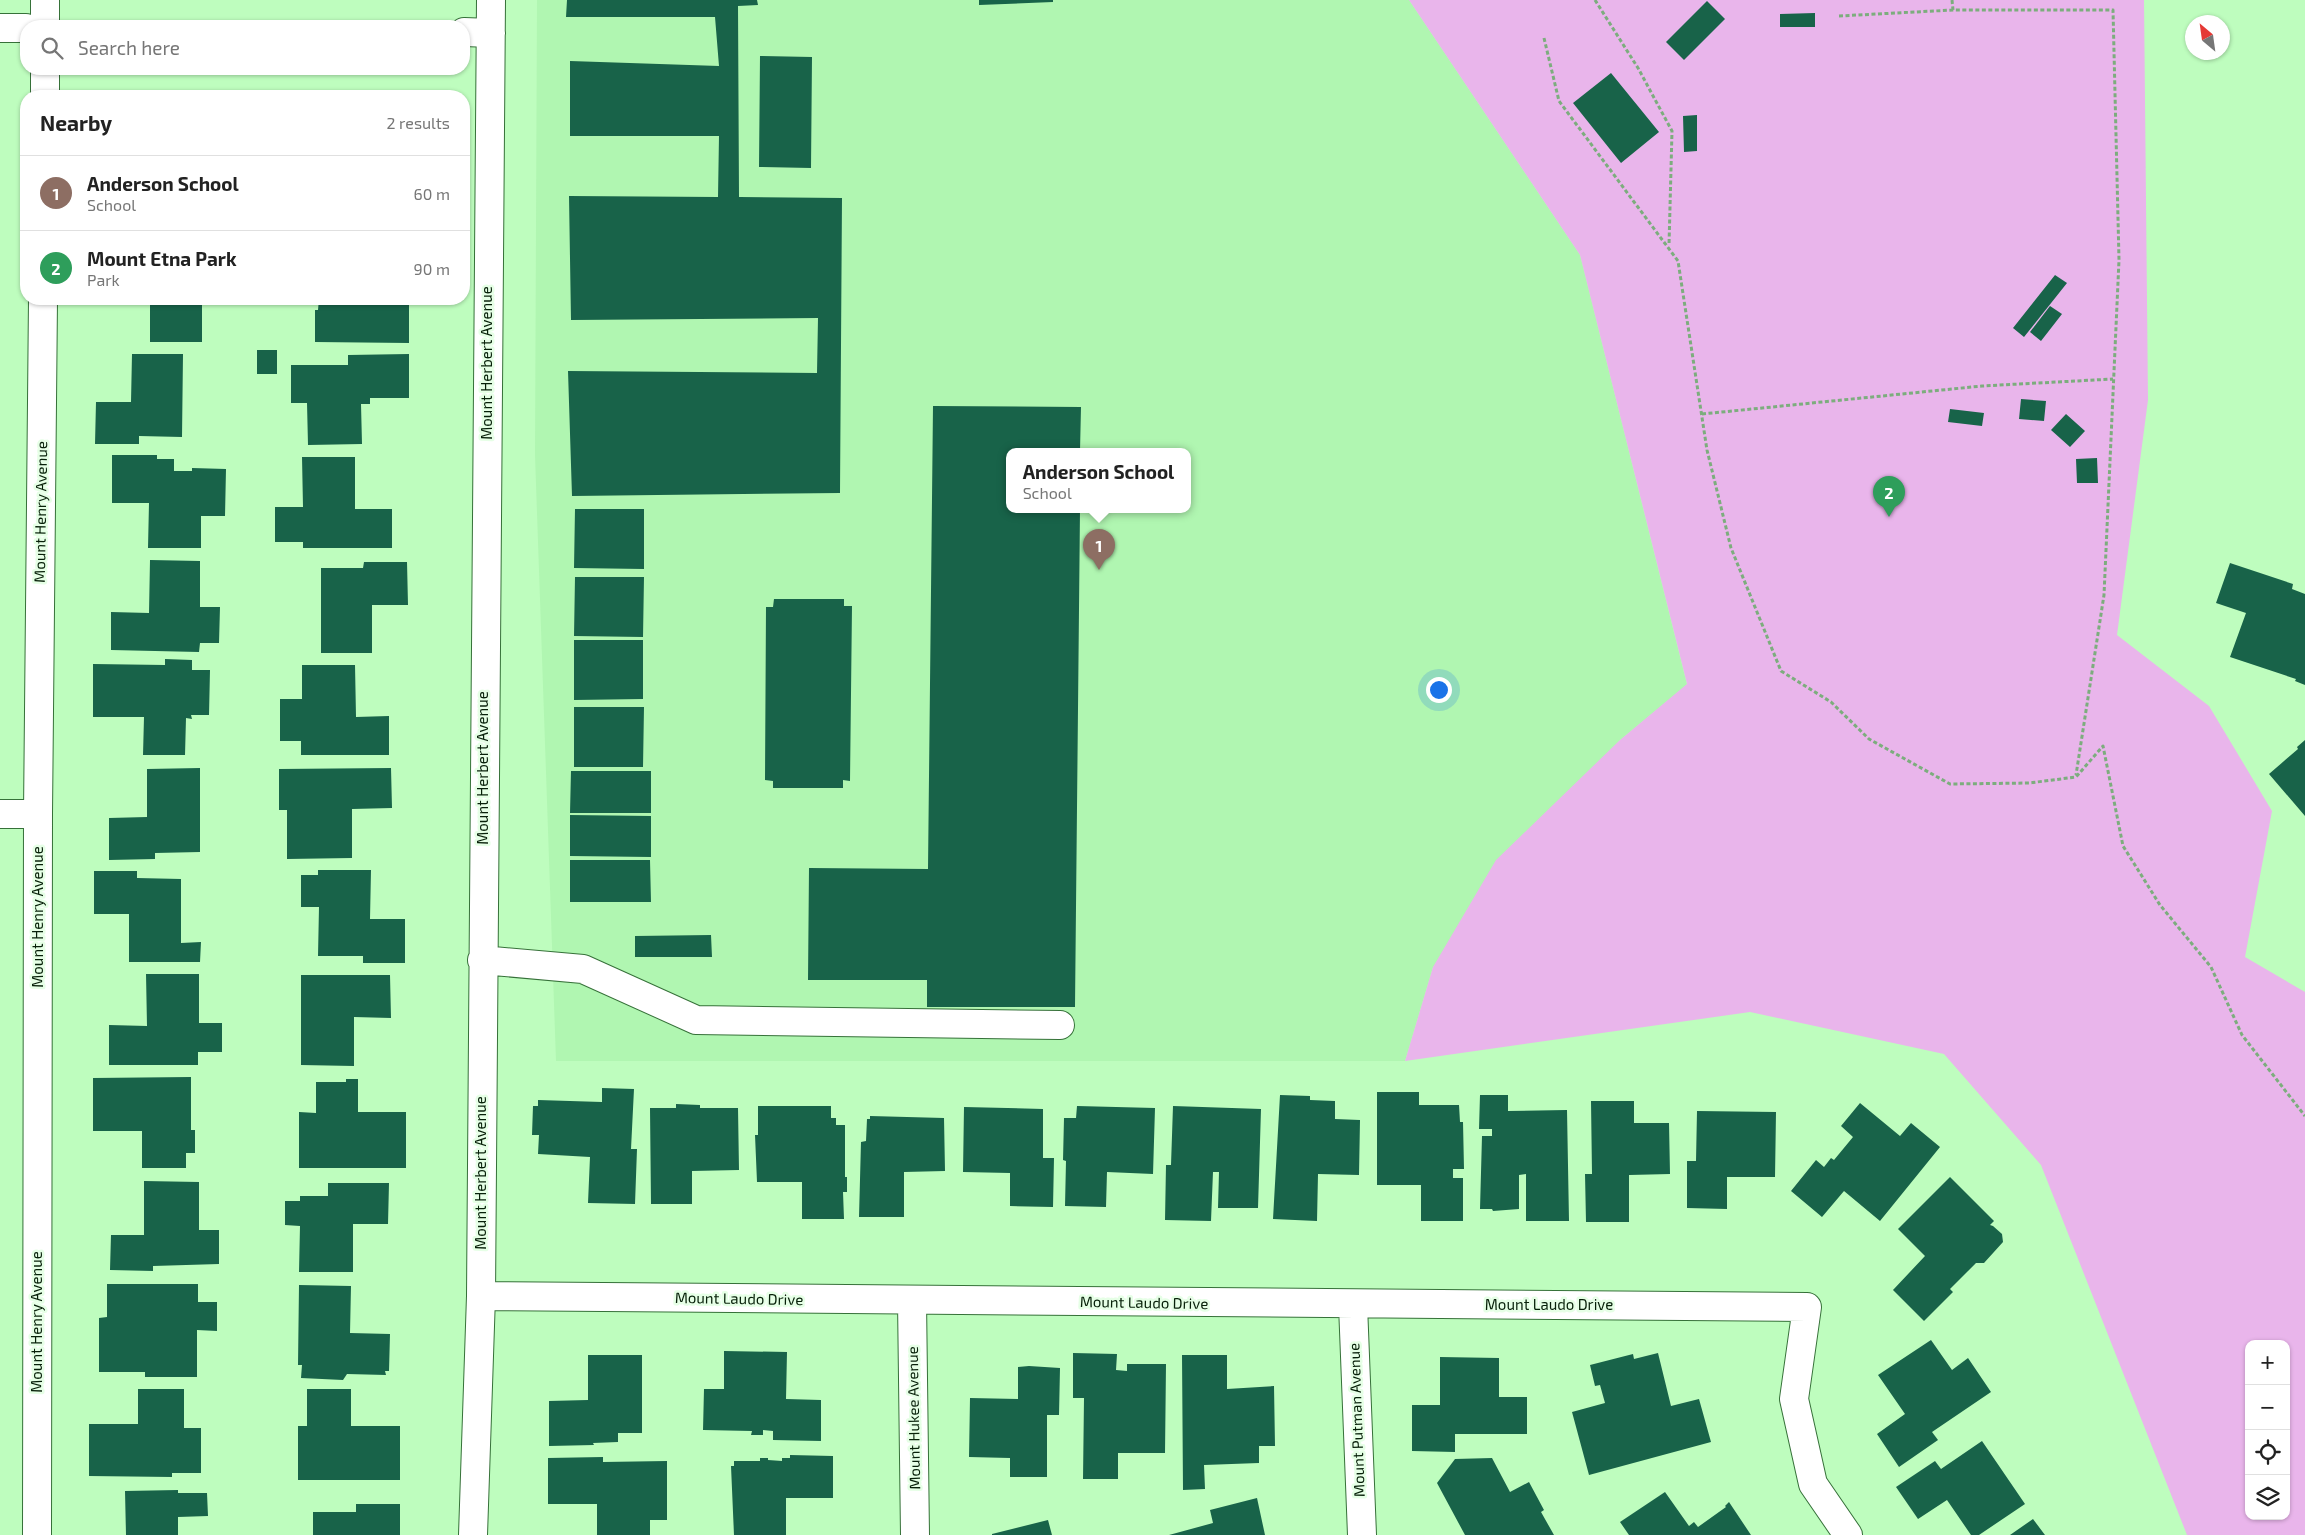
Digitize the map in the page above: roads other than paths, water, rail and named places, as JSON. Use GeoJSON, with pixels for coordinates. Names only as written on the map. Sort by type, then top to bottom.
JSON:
{"type":"FeatureCollection","features":[{"type":"Feature","properties":{"kind":"street"},"geometry":{"type":"LineString","coordinates":[[45,20],[46,0]]}},
{"type":"Feature","properties":{"kind":"street","name":"Mount Herbert Avenue"},"geometry":{"type":"LineString","coordinates":[[473,1535],[481,1296],[482,960],[491,0]]}},
{"type":"Feature","properties":{"kind":"street"},"geometry":{"type":"LineString","coordinates":[[0,28],[20,28]]}},
{"type":"Feature","properties":{"kind":"street"},"geometry":{"type":"LineString","coordinates":[[470,32],[491,32]]}},
{"type":"Feature","properties":{"kind":"street"},"geometry":{"type":"LineString","coordinates":[[45,75],[45,90]]}},
{"type":"Feature","properties":{"kind":"street","name":"Mount Henry Avenue"},"geometry":{"type":"LineString","coordinates":[[37,1535],[38,814],[43,305]]}},
{"type":"Feature","properties":{"kind":"street"},"geometry":{"type":"LineString","coordinates":[[0,814],[38,814]]}},
{"type":"Feature","properties":{"kind":"street"},"geometry":{"type":"LineString","coordinates":[[482,960],[584,969],[696,1020],[1060,1025]]}},
{"type":"Feature","properties":{"kind":"street","name":"Mount Laudo Drive"},"geometry":{"type":"LineString","coordinates":[[481,1296],[1807,1307],[1794,1399],[1813,1484],[1848,1535]]}},
{"type":"Feature","properties":{"kind":"street","name":"Mount Hukee Avenue"},"geometry":{"type":"LineString","coordinates":[[912,1300],[916,1535]]}},
{"type":"Feature","properties":{"kind":"street","name":"Mount Putman Avenue"},"geometry":{"type":"LineString","coordinates":[[1353,1304],[1362,1535]]}},
{"type":"Feature","properties":{"kind":"place","name":"Mount Etna Park"},"geometry":{"type":"Point","coordinates":[1889,517]}},
{"type":"Feature","properties":{"kind":"place","name":"Anderson School"},"geometry":{"type":"Point","coordinates":[1099,570]}}]}
